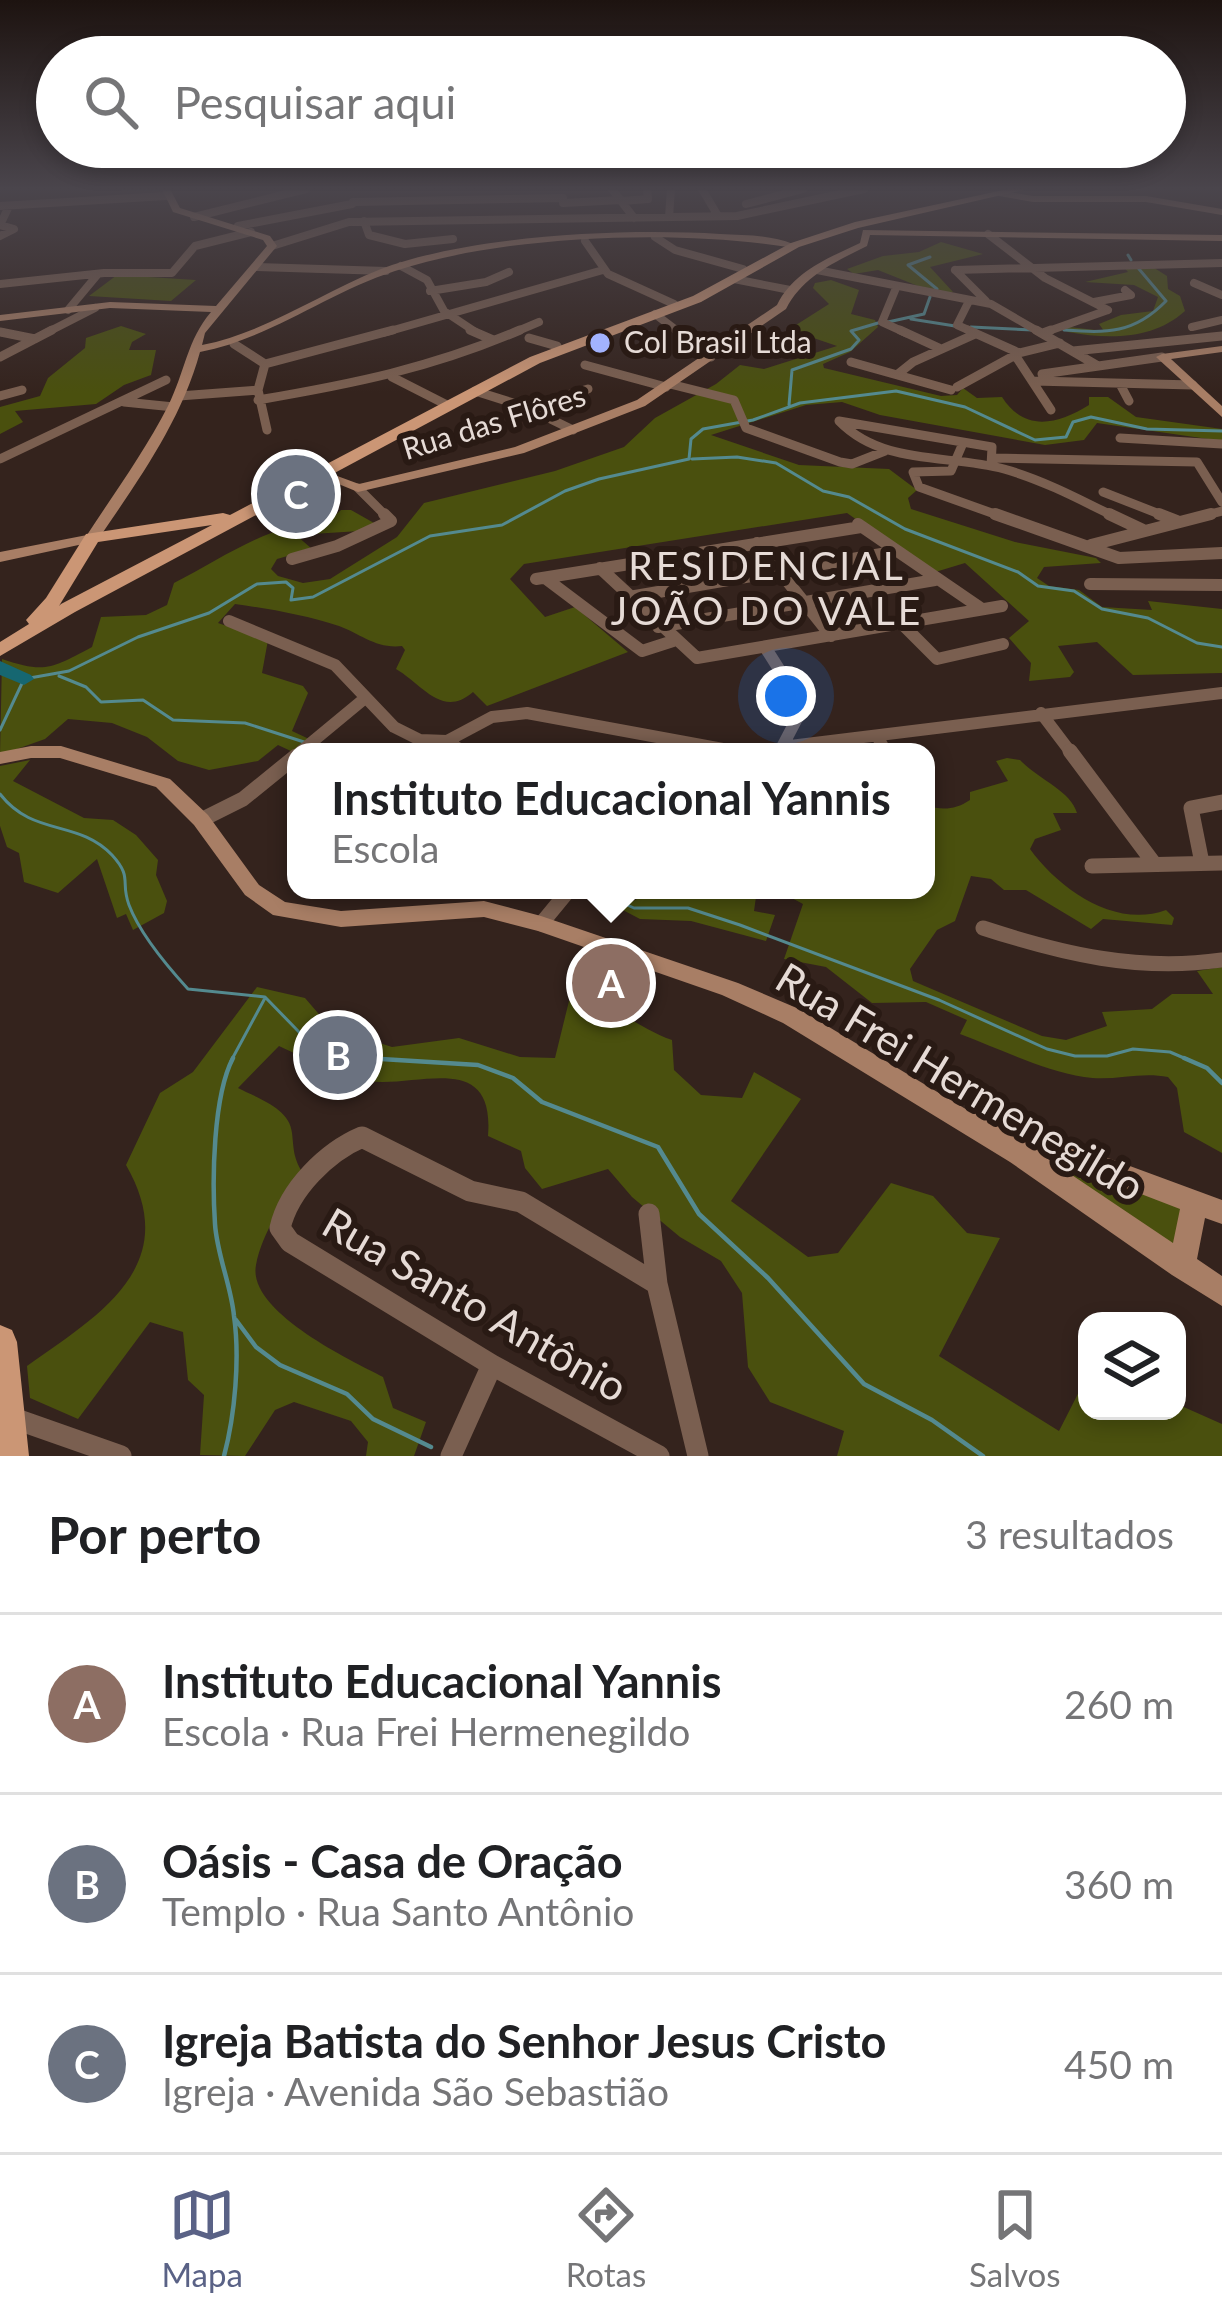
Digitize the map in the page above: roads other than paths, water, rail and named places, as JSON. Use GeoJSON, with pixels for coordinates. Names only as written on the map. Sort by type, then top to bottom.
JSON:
{"type":"FeatureCollection","features":[{"type":"Feature","properties":{"kind":"main road"},"geometry":{"type":"LineString","coordinates":[[60,604],[92,538],[201,529],[557,346],[674,304],[767,257]]}},
{"type":"Feature","properties":{"kind":"main road"},"geometry":{"type":"LineString","coordinates":[[0,650],[60,604],[201,529],[321,474],[560,348],[655,314],[772,257]]}},
{"type":"Feature","properties":{"kind":"main road"},"geometry":{"type":"LineString","coordinates":[[0,1342],[23,1423],[11,1454]]}},
{"type":"Feature","properties":{"kind":"street"},"geometry":{"type":"LineString","coordinates":[[0,284],[98,274],[172,273],[186,257]]}},
{"type":"Feature","properties":{"kind":"street"},"geometry":{"type":"LineString","coordinates":[[0,557],[92,538],[177,402],[200,332],[264,257]]}},
{"type":"Feature","properties":{"kind":"street"},"geometry":{"type":"LineString","coordinates":[[195,350],[234,344],[386,271],[438,257]]}},
{"type":"Feature","properties":{"kind":"street"},"geometry":{"type":"LineString","coordinates":[[595,257],[603,271]]}},
{"type":"Feature","properties":{"kind":"street"},"geometry":{"type":"LineString","coordinates":[[695,257],[790,290]]}},
{"type":"Feature","properties":{"kind":"street","name":"Rua das Flôres"},"geometry":{"type":"LineString","coordinates":[[358,488],[488,460],[573,430],[668,386],[782,308],[790,290],[841,257]]}},
{"type":"Feature","properties":{"kind":"street"},"geometry":{"type":"LineString","coordinates":[[1017,257],[1108,310],[1043,333]]}},
{"type":"Feature","properties":{"kind":"street"},"geometry":{"type":"LineString","coordinates":[[1098,366],[991,304],[955,270],[1222,263]]}},
{"type":"Feature","properties":{"kind":"street"},"geometry":{"type":"LineString","coordinates":[[401,266],[427,280],[430,291],[458,325],[493,340]]}},
{"type":"Feature","properties":{"kind":"street"},"geometry":{"type":"LineString","coordinates":[[257,267],[386,271]]}},
{"type":"Feature","properties":{"kind":"street"},"geometry":{"type":"LineString","coordinates":[[817,270],[991,304]]}},
{"type":"Feature","properties":{"kind":"street"},"geometry":{"type":"LineString","coordinates":[[234,344],[265,364],[322,352],[548,277],[603,271],[674,304]]}},
{"type":"Feature","properties":{"kind":"street"},"geometry":{"type":"LineString","coordinates":[[430,291],[486,282],[509,272]]}},
{"type":"Feature","properties":{"kind":"street"},"geometry":{"type":"LineString","coordinates":[[68,310],[98,274]]}},
{"type":"Feature","properties":{"kind":"street"},"geometry":{"type":"LineString","coordinates":[[1198,285],[1222,291]]}},
{"type":"Feature","properties":{"kind":"street"},"geometry":{"type":"LineString","coordinates":[[896,288],[882,322],[939,348]]}},
{"type":"Feature","properties":{"kind":"street"},"geometry":{"type":"LineString","coordinates":[[1094,302],[1131,295],[1125,290]]}},
{"type":"Feature","properties":{"kind":"street"},"geometry":{"type":"LineString","coordinates":[[969,301],[959,326],[1017,354],[1051,410]]}},
{"type":"Feature","properties":{"kind":"street"},"geometry":{"type":"LineString","coordinates":[[0,318],[95,308],[220,308]]}},
{"type":"Feature","properties":{"kind":"street"},"geometry":{"type":"LineString","coordinates":[[0,357],[95,308]]}},
{"type":"Feature","properties":{"kind":"street"},"geometry":{"type":"LineString","coordinates":[[655,314],[711,357]]}},
{"type":"Feature","properties":{"kind":"street"},"geometry":{"type":"LineString","coordinates":[[1217,336],[1192,326],[1222,320]]}},
{"type":"Feature","properties":{"kind":"street"},"geometry":{"type":"LineString","coordinates":[[124,401],[258,395],[392,377],[448,361],[539,322]]}},
{"type":"Feature","properties":{"kind":"street"},"geometry":{"type":"LineString","coordinates":[[0,332],[35,339]]}},
{"type":"Feature","properties":{"kind":"street"},"geometry":{"type":"LineString","coordinates":[[898,374],[939,348],[973,334]]}},
{"type":"Feature","properties":{"kind":"street"},"geometry":{"type":"LineString","coordinates":[[1073,351],[1217,336]]}},
{"type":"Feature","properties":{"kind":"street"},"geometry":{"type":"LineString","coordinates":[[529,338],[557,346]]}},
{"type":"Feature","properties":{"kind":"street"},"geometry":{"type":"LineString","coordinates":[[1146,342],[1214,398],[1222,413]]}},
{"type":"Feature","properties":{"kind":"street"},"geometry":{"type":"LineString","coordinates":[[851,362],[954,388],[1017,354],[1060,343]]}},
{"type":"Feature","properties":{"kind":"street"},"geometry":{"type":"LineString","coordinates":[[1032,378],[1222,349]]}},
{"type":"Feature","properties":{"kind":"street"},"geometry":{"type":"LineString","coordinates":[[265,364],[258,395],[267,430]]}},
{"type":"Feature","properties":{"kind":"street"},"geometry":{"type":"LineString","coordinates":[[585,365],[734,400],[741,422],[846,464],[886,451]]}},
{"type":"Feature","properties":{"kind":"street"},"geometry":{"type":"LineString","coordinates":[[392,377],[412,392],[445,404]]}},
{"type":"Feature","properties":{"kind":"street"},"geometry":{"type":"LineString","coordinates":[[1032,378],[1193,385]]}},
{"type":"Feature","properties":{"kind":"street"},"geometry":{"type":"LineString","coordinates":[[0,459],[166,380]]}},
{"type":"Feature","properties":{"kind":"street"},"geometry":{"type":"LineString","coordinates":[[1120,384],[1129,401]]}},
{"type":"Feature","properties":{"kind":"street"},"geometry":{"type":"LineString","coordinates":[[526,407],[588,389]]}},
{"type":"Feature","properties":{"kind":"street"},"geometry":{"type":"LineString","coordinates":[[0,395],[22,390]]}},
{"type":"Feature","properties":{"kind":"street"},"geometry":{"type":"LineString","coordinates":[[476,391],[526,407],[573,430]]}},
{"type":"Feature","properties":{"kind":"street"},"geometry":{"type":"LineString","coordinates":[[993,462],[992,447],[857,421],[838,422],[886,451],[959,460],[993,462],[1197,462],[1222,502]]}},
{"type":"Feature","properties":{"kind":"street"},"geometry":{"type":"LineString","coordinates":[[1120,438],[1222,444]]}},
{"type":"Feature","properties":{"kind":"street"},"geometry":{"type":"LineString","coordinates":[[964,443],[949,472],[919,470],[914,474],[928,493],[1113,556],[1222,553]]}},
{"type":"Feature","properties":{"kind":"street"},"geometry":{"type":"LineString","coordinates":[[993,462],[1143,530]]}},
{"type":"Feature","properties":{"kind":"street"},"geometry":{"type":"LineString","coordinates":[[292,559],[337,546],[391,520],[358,488],[321,474]]}},
{"type":"Feature","properties":{"kind":"street"},"geometry":{"type":"LineString","coordinates":[[1103,492],[1177,521]]}},
{"type":"Feature","properties":{"kind":"street"},"geometry":{"type":"LineString","coordinates":[[1091,545],[1222,511]]}},
{"type":"Feature","properties":{"kind":"street"},"geometry":{"type":"LineString","coordinates":[[674,641],[642,651],[541,578],[859,525],[982,609]]}},
{"type":"Feature","properties":{"kind":"street"},"geometry":{"type":"LineString","coordinates":[[757,543],[831,636]]}},
{"type":"Feature","properties":{"kind":"street"},"geometry":{"type":"LineString","coordinates":[[629,597],[893,552]]}},
{"type":"Feature","properties":{"kind":"street"},"geometry":{"type":"LineString","coordinates":[[600,568],[692,657],[1002,606]]}},
{"type":"Feature","properties":{"kind":"street"},"geometry":{"type":"LineString","coordinates":[[658,627],[935,580]]}},
{"type":"Feature","properties":{"kind":"street"},"geometry":{"type":"LineString","coordinates":[[1090,584],[1222,585]]}},
{"type":"Feature","properties":{"kind":"street"},"geometry":{"type":"LineString","coordinates":[[230,621],[335,665],[349,675],[364,699],[410,736],[450,743]]}},
{"type":"Feature","properties":{"kind":"street"},"geometry":{"type":"LineString","coordinates":[[901,623],[937,659],[1003,644]]}},
{"type":"Feature","properties":{"kind":"street"},"geometry":{"type":"LineString","coordinates":[[765,647],[803,707],[784,743]]}},
{"type":"Feature","properties":{"kind":"street"},"geometry":{"type":"LineString","coordinates":[[828,743],[1222,692]]}},
{"type":"Feature","properties":{"kind":"street"},"geometry":{"type":"LineString","coordinates":[[311,743],[364,699]]}},
{"type":"Feature","properties":{"kind":"street"},"geometry":{"type":"LineString","coordinates":[[447,741],[492,717],[527,713],[690,743]]}},
{"type":"Feature","properties":{"kind":"street"},"geometry":{"type":"LineString","coordinates":[[1033,717],[1058,735],[1153,862]]}},
{"type":"Feature","properties":{"kind":"street"},"geometry":{"type":"LineString","coordinates":[[877,736],[881,743]]}},
{"type":"Feature","properties":{"kind":"street","name":"Rua Frei Hermenegildo"},"geometry":{"type":"LineString","coordinates":[[2,758],[61,752],[130,770],[174,789],[252,890],[280,909],[341,919],[484,909],[730,989],[791,1016],[880,1079],[1029,1149],[1222,1292]]}},
{"type":"Feature","properties":{"kind":"street"},"geometry":{"type":"LineString","coordinates":[[201,820],[243,799],[287,763]]}},
{"type":"Feature","properties":{"kind":"street"},"geometry":{"type":"LineString","coordinates":[[1202,862],[1191,808],[1222,802]]}},
{"type":"Feature","properties":{"kind":"street"},"geometry":{"type":"LineString","coordinates":[[1092,866],[1222,863]]}},
{"type":"Feature","properties":{"kind":"street"},"geometry":{"type":"LineString","coordinates":[[548,932],[564,899]]}},
{"type":"Feature","properties":{"kind":"street"},"geometry":{"type":"LineString","coordinates":[[982,928],[1097,962],[1222,960]]}},
{"type":"Feature","properties":{"kind":"street","name":"Rua Santo Antônio"},"geometry":{"type":"LineString","coordinates":[[656,1284],[521,1202],[470,1191],[371,1139],[352,1138],[330,1151],[284,1215],[283,1235],[492,1365],[659,1456]]}},
{"type":"Feature","properties":{"kind":"street"},"geometry":{"type":"LineString","coordinates":[[1029,1149],[1209,1207],[1182,1266]]}},
{"type":"Feature","properties":{"kind":"street"},"geometry":{"type":"LineString","coordinates":[[649,1214],[646,1227],[656,1284],[698,1456]]}},
{"type":"Feature","properties":{"kind":"street"},"geometry":{"type":"LineString","coordinates":[[451,1456],[492,1365]]}},
{"type":"Feature","properties":{"kind":"street"},"geometry":{"type":"LineString","coordinates":[[23,1423],[122,1456]]}},
{"type":"Feature","properties":{"kind":"waterway"},"geometry":{"type":"LineString","coordinates":[[930,257],[908,265],[937,289]]}},
{"type":"Feature","properties":{"kind":"waterway"},"geometry":{"type":"LineString","coordinates":[[1064,330],[1119,329],[1154,312],[1166,301],[1139,269]]}},
{"type":"Feature","properties":{"kind":"waterway"},"geometry":{"type":"LineString","coordinates":[[888,322],[924,314],[930,297]]}},
{"type":"Feature","properties":{"kind":"waterway"},"geometry":{"type":"LineString","coordinates":[[911,319],[955,326]]}},
{"type":"Feature","properties":{"kind":"waterway"},"geometry":{"type":"LineString","coordinates":[[789,405],[792,370],[851,349],[859,340],[851,331],[878,323]]}},
{"type":"Feature","properties":{"kind":"waterway"},"geometry":{"type":"LineString","coordinates":[[971,327],[1033,330]]}},
{"type":"Feature","properties":{"kind":"waterway"},"geometry":{"type":"LineString","coordinates":[[0,730],[24,679],[69,671],[138,637],[209,613],[257,584],[286,582],[293,588],[291,600],[313,597],[430,536],[502,525],[565,491],[689,459],[691,439],[703,429],[753,420],[800,403],[896,391],[965,407],[1035,440],[1066,437],[1073,422],[1091,417],[1147,429],[1222,431]]}},
{"type":"Feature","properties":{"kind":"waterway"},"geometry":{"type":"LineString","coordinates":[[692,459],[737,457],[776,463],[823,491],[849,497],[905,529],[1018,572],[1038,586],[1074,591],[1102,609],[1148,618],[1197,643],[1222,647]]}},
{"type":"Feature","properties":{"kind":"waterway"},"geometry":{"type":"LineString","coordinates":[[0,667],[24,679]]}},
{"type":"Feature","properties":{"kind":"waterway"},"geometry":{"type":"LineString","coordinates":[[59,676],[86,687],[101,702],[143,700],[173,720],[245,723],[304,742]]}},
{"type":"Feature","properties":{"kind":"waterway"},"geometry":{"type":"LineString","coordinates":[[0,794],[27,817],[85,836],[112,855],[122,869],[129,905],[140,927],[188,989],[265,997],[300,1033],[346,1054],[379,1061]]}},
{"type":"Feature","properties":{"kind":"waterway"},"geometry":{"type":"LineString","coordinates":[[614,899],[634,908],[688,908],[740,925],[939,1000],[1047,1049],[1075,1056],[1107,1056],[1133,1049],[1184,1058]]}},
{"type":"Feature","properties":{"kind":"waterway"},"geometry":{"type":"LineString","coordinates":[[231,1061],[265,998]]}},
{"type":"Feature","properties":{"kind":"waterway"},"geometry":{"type":"LineString","coordinates":[[224,1456],[234,1405],[237,1350],[216,1236],[214,1162],[221,1094],[233,1058]]}},
{"type":"Feature","properties":{"kind":"waterway"},"geometry":{"type":"LineString","coordinates":[[365,1058],[478,1065],[513,1078],[542,1102],[658,1147],[699,1214],[768,1278],[864,1384],[932,1420],[983,1456]]}},
{"type":"Feature","properties":{"kind":"waterway"},"geometry":{"type":"LineString","coordinates":[[1184,1058],[1191,1061]]}},
{"type":"Feature","properties":{"kind":"waterway"},"geometry":{"type":"LineString","coordinates":[[1184,1058],[1207,1068],[1222,1083]]}},
{"type":"Feature","properties":{"kind":"waterway"},"geometry":{"type":"LineString","coordinates":[[236,1320],[256,1347],[280,1365],[347,1394],[373,1419],[431,1447]]}},
{"type":"Feature","properties":{"kind":"place","name":"Col Brasil Ltda"},"geometry":{"type":"Point","coordinates":[600,343]}},
{"type":"Feature","properties":{"kind":"place","name":"Igreja Batista do Senhor Jesus Cristo"},"geometry":{"type":"Point","coordinates":[296,494]}},
{"type":"Feature","properties":{"kind":"place","name":"Instituto Educacional Yannis"},"geometry":{"type":"Point","coordinates":[611,983]}},
{"type":"Feature","properties":{"kind":"place","name":"Oásis - Casa de Oração"},"geometry":{"type":"Point","coordinates":[338,1055]}},
{"type":"Feature","properties":{"kind":"district","name":"RESIDENCIAL JOÃO DO VALE"},"geometry":{"type":"Point","coordinates":[767,588]}}]}
